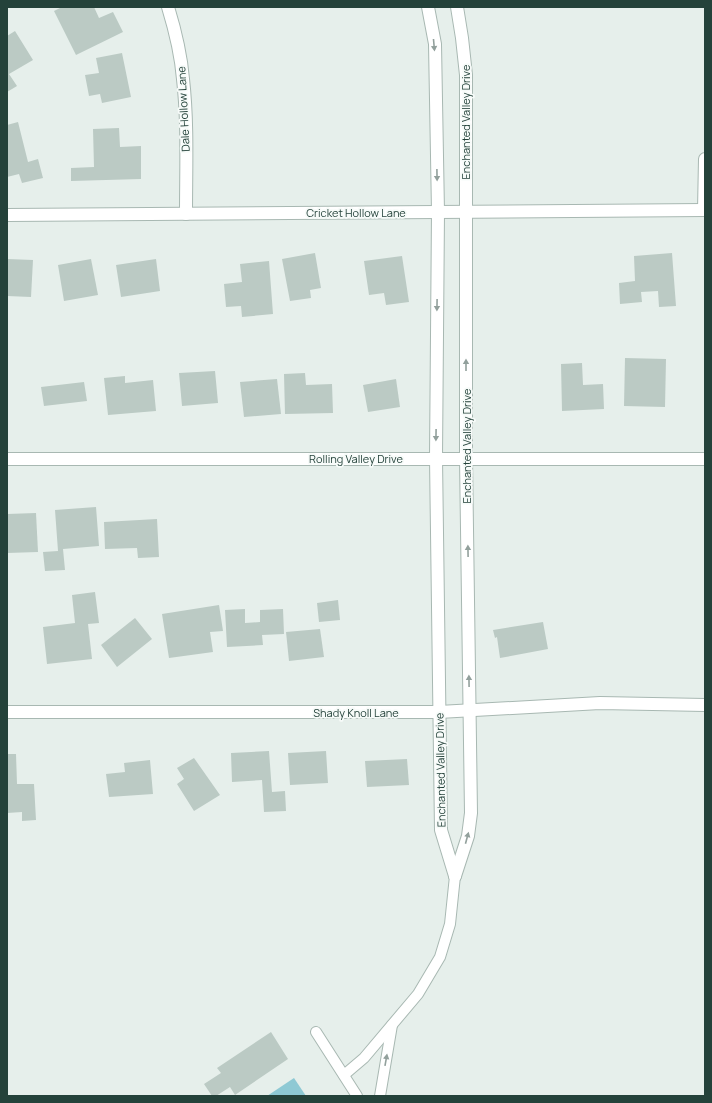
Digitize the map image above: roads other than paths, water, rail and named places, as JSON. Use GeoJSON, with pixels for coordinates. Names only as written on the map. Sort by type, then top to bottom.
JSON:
{"type":"FeatureCollection","features":[{"type":"Feature","properties":{"kind":"street","name":"Dale Hollow Lane"},"geometry":{"type":"LineString","coordinates":[[168,7],[175,30],[183,78],[185,102],[186,214]]}},
{"type":"Feature","properties":{"kind":"street","name":"Enchanted Valley Drive"},"geometry":{"type":"LineString","coordinates":[[428,7],[435,44],[438,212],[436,458],[441,830],[455,876]]}},
{"type":"Feature","properties":{"kind":"street","name":"Enchanted Valley Drive"},"geometry":{"type":"LineString","coordinates":[[455,876],[468,836],[471,813],[466,458],[466,75],[457,7]]}},
{"type":"Feature","properties":{"kind":"street"},"geometry":{"type":"LineString","coordinates":[[704,210],[705,159]]}},
{"type":"Feature","properties":{"kind":"street","name":"Cricket Hollow Lane"},"geometry":{"type":"LineString","coordinates":[[7,215],[704,210]]}},
{"type":"Feature","properties":{"kind":"street","name":"Rolling Valley Drive"},"geometry":{"type":"LineString","coordinates":[[7,459],[705,459]]}},
{"type":"Feature","properties":{"kind":"street","name":"Shady Knoll Lane"},"geometry":{"type":"LineString","coordinates":[[7,712],[439,712],[600,703],[705,705]]}},
{"type":"Feature","properties":{"kind":"lane"},"geometry":{"type":"LineString","coordinates":[[344,1076],[364,1058],[418,994],[440,957],[450,924],[455,876]]}},
{"type":"Feature","properties":{"kind":"lane"},"geometry":{"type":"LineString","coordinates":[[380,1096],[392,1025]]}},
{"type":"Feature","properties":{"kind":"lane"},"geometry":{"type":"LineString","coordinates":[[316,1032],[357,1096]]}},
{"type":"Feature","properties":{"kind":"water"},"geometry":{"type":"Polygon","coordinates":[[[294,1078],[306,1096],[267,1096],[294,1078]]]}}]}
